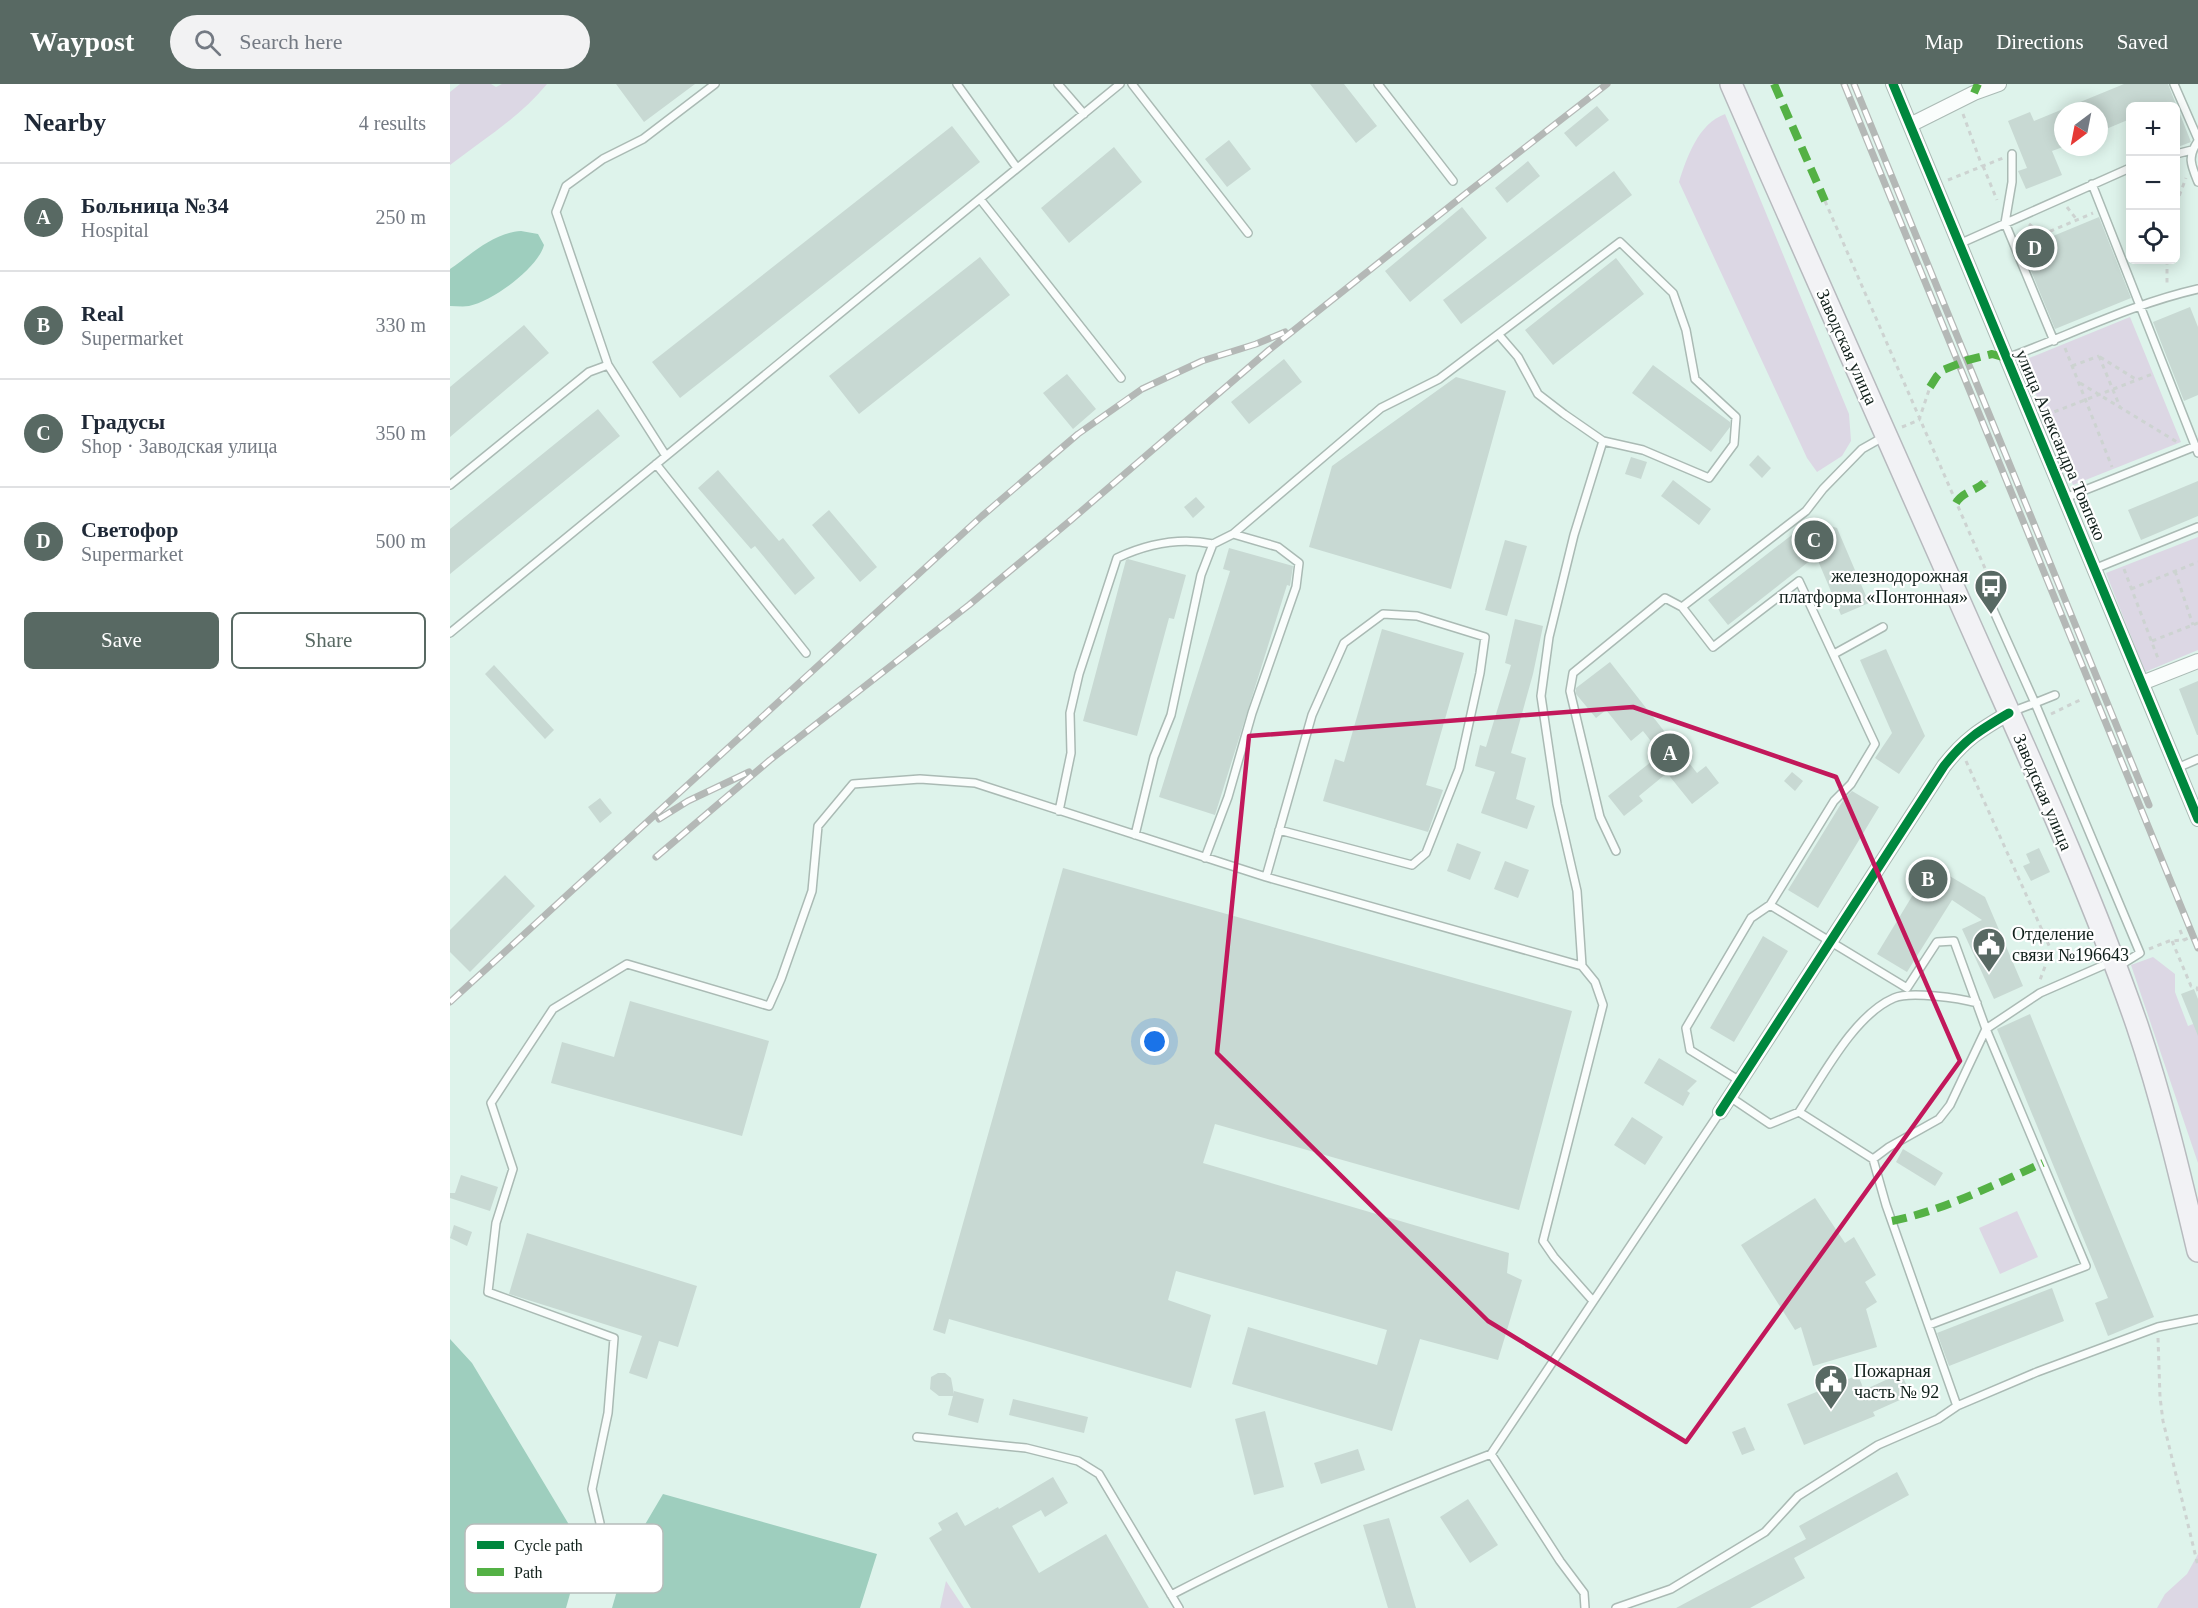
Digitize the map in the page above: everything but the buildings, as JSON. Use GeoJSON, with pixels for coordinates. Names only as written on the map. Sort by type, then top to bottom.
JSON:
{"type":"FeatureCollection","features":[{"type":"Feature","properties":{"kind":"main road","name":"Заводская улица"},"geometry":{"type":"LineString","coordinates":[[1731,84],[2071,855],[2115,964],[2138,1028],[2159,1098],[2182,1180],[2198,1251]]}},
{"type":"Feature","properties":{"kind":"street","name":"улица Александра Товпеко"},"geometry":{"type":"LineString","coordinates":[[1893,84],[2198,819]]}},
{"type":"Feature","properties":{"kind":"street"},"geometry":{"type":"LineString","coordinates":[[1910,125],[1999,84]]}},
{"type":"Feature","properties":{"kind":"street"},"geometry":{"type":"LineString","coordinates":[[2142,683],[2198,661]]}},
{"type":"Feature","properties":{"kind":"street"},"geometry":{"type":"LineString","coordinates":[[1720,1112],[1944,766],[1959,746],[1980,729],[2009,713]]}},
{"type":"Feature","properties":{"kind":"lane"},"geometry":{"type":"LineString","coordinates":[[666,456],[608,365],[556,212],[566,186],[603,159],[643,140],[715,84]]}},
{"type":"Feature","properties":{"kind":"lane"},"geometry":{"type":"LineString","coordinates":[[957,84],[1017,168]]}},
{"type":"Feature","properties":{"kind":"lane"},"geometry":{"type":"LineString","coordinates":[[1058,84],[1084,114]]}},
{"type":"Feature","properties":{"kind":"lane"},"geometry":{"type":"LineString","coordinates":[[450,633],[1120,84]]}},
{"type":"Feature","properties":{"kind":"lane"},"geometry":{"type":"LineString","coordinates":[[1132,84],[1248,233]]}},
{"type":"Feature","properties":{"kind":"lane"},"geometry":{"type":"LineString","coordinates":[[1378,84],[1453,181]]}},
{"type":"Feature","properties":{"kind":"lane"},"geometry":{"type":"LineString","coordinates":[[2174,84],[2198,140],[2192,150],[2190,165],[2198,182]]}},
{"type":"Feature","properties":{"kind":"lane"},"geometry":{"type":"LineString","coordinates":[[2180,153],[2192,150]]}},
{"type":"Feature","properties":{"kind":"lane"},"geometry":{"type":"LineString","coordinates":[[2012,154],[2012,182],[2005,223],[2057,339]]}},
{"type":"Feature","properties":{"kind":"lane"},"geometry":{"type":"LineString","coordinates":[[1959,244],[2126,170]]}},
{"type":"Feature","properties":{"kind":"lane"},"geometry":{"type":"LineString","coordinates":[[2065,498],[2195,449],[2092,184]]}},
{"type":"Feature","properties":{"kind":"lane"},"geometry":{"type":"LineString","coordinates":[[980,199],[1121,378]]}},
{"type":"Feature","properties":{"kind":"lane"},"geometry":{"type":"LineString","coordinates":[[1059,811],[1071,753],[1070,713],[1076,684],[1117,558],[1140,547],[1166,542],[1200,541],[1213,544],[1233,534],[1380,408],[1439,379],[1620,242],[1672,293],[1686,330],[1695,379],[1736,417],[1734,444],[1709,478],[1643,450],[1603,441],[1538,394],[1518,357],[1499,334]]}},
{"type":"Feature","properties":{"kind":"lane"},"geometry":{"type":"LineString","coordinates":[[2007,358],[2168,296],[2198,289]]}},
{"type":"Feature","properties":{"kind":"lane"},"geometry":{"type":"LineString","coordinates":[[450,485],[589,372],[608,365]]}},
{"type":"Feature","properties":{"kind":"lane"},"geometry":{"type":"LineString","coordinates":[[1682,607],[1806,511],[1823,489],[1862,449],[1887,435]]}},
{"type":"Feature","properties":{"kind":"lane"},"geometry":{"type":"LineString","coordinates":[[1582,966],[1577,891],[1557,804],[1541,696],[1549,637],[1574,535],[1603,441]]}},
{"type":"Feature","properties":{"kind":"lane"},"geometry":{"type":"LineString","coordinates":[[656,464],[806,653]]}},
{"type":"Feature","properties":{"kind":"lane"},"geometry":{"type":"LineString","coordinates":[[2094,569],[2198,527]]}},
{"type":"Feature","properties":{"kind":"lane"},"geometry":{"type":"LineString","coordinates":[[1205,858],[1228,797],[1252,713],[1296,587],[1299,563],[1278,548],[1233,534]]}},
{"type":"Feature","properties":{"kind":"lane"},"geometry":{"type":"LineString","coordinates":[[1135,835],[1154,757],[1171,715],[1201,575],[1213,544]]}},
{"type":"Feature","properties":{"kind":"lane"},"geometry":{"type":"LineString","coordinates":[[1616,851],[1600,817],[1594,794],[1570,691],[1573,673],[1665,598],[1682,607],[1713,647],[1799,580],[1875,744],[1851,784],[1834,801],[1770,905],[1751,918],[1686,1028],[1690,1050],[1740,1082]]}},
{"type":"Feature","properties":{"kind":"lane"},"geometry":{"type":"LineString","coordinates":[[1874,1159],[1889,1147],[1940,1119],[1950,1105],[1986,1029],[2040,993],[2140,953],[2042,718],[1983,588]]}},
{"type":"Feature","properties":{"kind":"lane"},"geometry":{"type":"LineString","coordinates":[[1266,877],[1279,830],[1312,715],[1344,643],[1383,614],[1417,616],[1485,637],[1480,673],[1459,769],[1426,853],[1412,865],[1279,830]]}},
{"type":"Feature","properties":{"kind":"lane"},"geometry":{"type":"LineString","coordinates":[[1834,654],[1883,627]]}},
{"type":"Feature","properties":{"kind":"lane"},"geometry":{"type":"LineString","coordinates":[[2009,713],[2055,695]]}},
{"type":"Feature","properties":{"kind":"lane"},"geometry":{"type":"LineString","coordinates":[[2177,768],[2198,759]]}},
{"type":"Feature","properties":{"kind":"lane"},"geometry":{"type":"LineString","coordinates":[[600,1524],[592,1489],[608,1413],[614,1338],[488,1292],[496,1223],[513,1169],[491,1103],[553,1009],[627,964],[769,1006],[812,891],[818,826],[853,784],[920,779],[975,783],[1266,877],[1582,966],[1595,982],[1602,1005],[1543,1241],[1593,1301]]}},
{"type":"Feature","properties":{"kind":"lane"},"geometry":{"type":"LineString","coordinates":[[1770,905],[1907,988]]}},
{"type":"Feature","properties":{"kind":"lane"},"geometry":{"type":"LineString","coordinates":[[1730,1097],[1770,1124],[1799,1112],[1853,1031],[1876,1010],[1907,988],[1937,942],[1954,941],[1986,1029],[2086,1266],[1929,1325]]}},
{"type":"Feature","properties":{"kind":"lane"},"geometry":{"type":"LineString","coordinates":[[1895,997],[1959,998],[1977,1002]]}},
{"type":"Feature","properties":{"kind":"lane"},"geometry":{"type":"LineString","coordinates":[[1172,1595],[1229,1564],[1399,1489],[1491,1454],[1720,1112]]}},
{"type":"Feature","properties":{"kind":"lane"},"geometry":{"type":"LineString","coordinates":[[1799,1112],[1874,1159],[1886,1205],[1957,1406]]}},
{"type":"Feature","properties":{"kind":"lane"},"geometry":{"type":"LineString","coordinates":[[1616,1608],[1671,1589],[1766,1532],[1798,1496],[1878,1445],[1938,1419],[1957,1406],[2037,1372],[2158,1327],[2198,1319]]}},
{"type":"Feature","properties":{"kind":"lane"},"geometry":{"type":"LineString","coordinates":[[917,1437],[1026,1448],[1078,1461],[1099,1474],[1179,1608]]}},
{"type":"Feature","properties":{"kind":"lane"},"geometry":{"type":"LineString","coordinates":[[1491,1454],[1560,1561],[1584,1593],[1585,1608]]}},
{"type":"Feature","properties":{"kind":"path"},"geometry":{"type":"LineString","coordinates":[[1959,101],[2005,223]]}},
{"type":"Feature","properties":{"kind":"path"},"geometry":{"type":"LineString","coordinates":[[1935,186],[2012,154]]}},
{"type":"Feature","properties":{"kind":"path"},"geometry":{"type":"LineString","coordinates":[[2180,191],[2190,165]]}},
{"type":"Feature","properties":{"kind":"path"},"geometry":{"type":"LineString","coordinates":[[1825,201],[1987,573],[1983,588]]}},
{"type":"Feature","properties":{"kind":"path"},"geometry":{"type":"LineString","coordinates":[[2015,246],[2102,209]]}},
{"type":"Feature","properties":{"kind":"path"},"geometry":{"type":"LineString","coordinates":[[2167,264],[2168,296]]}},
{"type":"Feature","properties":{"kind":"path"},"geometry":{"type":"LineString","coordinates":[[2057,339],[2072,366],[2116,477]]}},
{"type":"Feature","properties":{"kind":"path"},"geometry":{"type":"LineString","coordinates":[[2072,366],[2098,356]]}},
{"type":"Feature","properties":{"kind":"path"},"geometry":{"type":"LineString","coordinates":[[2098,356],[2137,380]]}},
{"type":"Feature","properties":{"kind":"path"},"geometry":{"type":"LineString","coordinates":[[2098,356],[2120,408]]}},
{"type":"Feature","properties":{"kind":"path"},"geometry":{"type":"LineString","coordinates":[[2032,420],[2165,369]]}},
{"type":"Feature","properties":{"kind":"path"},"geometry":{"type":"LineString","coordinates":[[2078,382],[2195,449]]}},
{"type":"Feature","properties":{"kind":"path"},"geometry":{"type":"LineString","coordinates":[[1887,435],[1919,420],[1930,387]]}},
{"type":"Feature","properties":{"kind":"path"},"geometry":{"type":"LineString","coordinates":[[1984,483],[1992,480]]}},
{"type":"Feature","properties":{"kind":"path"},"geometry":{"type":"LineString","coordinates":[[2120,559],[2164,674]]}},
{"type":"Feature","properties":{"kind":"path"},"geometry":{"type":"LineString","coordinates":[[2131,589],[2198,562]]}},
{"type":"Feature","properties":{"kind":"path"},"geometry":{"type":"LineString","coordinates":[[2152,641],[2196,624],[2175,572]]}},
{"type":"Feature","properties":{"kind":"path"},"geometry":{"type":"LineString","coordinates":[[2042,718],[2082,699]]}},
{"type":"Feature","properties":{"kind":"path"},"geometry":{"type":"LineString","coordinates":[[1959,746],[2051,950],[2038,988]]}},
{"type":"Feature","properties":{"kind":"path"},"geometry":{"type":"LineString","coordinates":[[2180,930],[2184,940]]}},
{"type":"Feature","properties":{"kind":"path"},"geometry":{"type":"LineString","coordinates":[[2140,953],[2198,934]]}},
{"type":"Feature","properties":{"kind":"path"},"geometry":{"type":"LineString","coordinates":[[2172,941],[2191,986],[2197,988],[2198,991]]}},
{"type":"Feature","properties":{"kind":"path"},"geometry":{"type":"LineString","coordinates":[[2158,1327],[2163,1421],[2198,1566]]}},
{"type":"Feature","properties":{"kind":"highlighted area"},"geometry":{"type":"Polygon","coordinates":[[[1633,707],[1836,777],[1960,1061],[1686,1442],[1488,1321],[1217,1053],[1249,736],[1633,707]]]}},
{"type":"Feature","properties":{"kind":"shaded area"},"geometry":{"type":"Polygon","coordinates":[[[460,84],[491,84],[496,87],[502,84],[547,84],[513,117],[450,165],[450,92],[460,84]]]}},
{"type":"Feature","properties":{"kind":"shaded area"},"geometry":{"type":"Polygon","coordinates":[[[1725,114],[1849,414],[1851,441],[1842,456],[1817,472],[1807,458],[1679,182],[1690,152],[1701,133],[1708,125],[1725,114]]]}},
{"type":"Feature","properties":{"kind":"shaded area"},"geometry":{"type":"Polygon","coordinates":[[[521,231],[538,234],[544,245],[533,264],[502,291],[490,298],[469,306],[450,306],[450,269],[492,240],[521,231]]]}},
{"type":"Feature","properties":{"kind":"shaded area"},"geometry":{"type":"Polygon","coordinates":[[[2130,317],[2181,442],[2073,485],[2022,361],[2130,317]]]}},
{"type":"Feature","properties":{"kind":"shaded area"},"geometry":{"type":"Polygon","coordinates":[[[2198,537],[2198,650],[2145,672],[2106,573],[2198,537]]]}},
{"type":"Feature","properties":{"kind":"shaded area"},"geometry":{"type":"Polygon","coordinates":[[[2153,957],[2175,974],[2175,992],[2188,1026],[2198,1022],[2198,1163],[2131,965],[2153,957]]]}},
{"type":"Feature","properties":{"kind":"shaded area"},"geometry":{"type":"Polygon","coordinates":[[[2017,1211],[2038,1257],[2000,1274],[1979,1228],[2017,1211]]]}},
{"type":"Feature","properties":{"kind":"shaded area"},"geometry":{"type":"Polygon","coordinates":[[[450,1339],[472,1363],[569,1524],[465,1524],[465,1593],[663,1593],[663,1524],[645,1524],[663,1494],[877,1554],[860,1608],[450,1608],[450,1339]]]}},
{"type":"Feature","properties":{"kind":"shaded area"},"geometry":{"type":"Polygon","coordinates":[[[2198,1554],[2198,1608],[2157,1608],[2165,1594],[2187,1574],[2198,1554]]]}},
{"type":"Feature","properties":{"kind":"shaded area"},"geometry":{"type":"Polygon","coordinates":[[[946,1581],[964,1608],[940,1608],[946,1581]]]}},
{"type":"Feature","properties":{"kind":"pier"},"geometry":{"type":"Polygon","coordinates":[[[570,1593],[616,1593],[612,1608],[566,1608],[570,1593]]]}},
{"type":"Feature","properties":{"kind":"railway"},"geometry":{"type":"LineString","coordinates":[[656,857],[770,760],[969,605],[1269,350],[1607,84]]}},
{"type":"Feature","properties":{"kind":"railway"},"geometry":{"type":"LineString","coordinates":[[1844,84],[2198,948]]}},
{"type":"Feature","properties":{"kind":"railway"},"geometry":{"type":"LineString","coordinates":[[1854,84],[2149,805]]}},
{"type":"Feature","properties":{"kind":"railway"},"geometry":{"type":"LineString","coordinates":[[450,1002],[982,516],[1078,434],[1142,389],[1202,361],[1285,332]]}},
{"type":"Feature","properties":{"kind":"railway"},"geometry":{"type":"LineString","coordinates":[[659,819],[688,801],[749,772]]}},
{"type":"Feature","properties":{"kind":"marked path"},"geometry":{"type":"LineString","coordinates":[[1774,84],[1825,201]]}},
{"type":"Feature","properties":{"kind":"marked path"},"geometry":{"type":"LineString","coordinates":[[1974,93],[1978,84]]}},
{"type":"Feature","properties":{"kind":"marked path"},"geometry":{"type":"LineString","coordinates":[[1930,387],[1943,370],[1968,360],[1992,354],[2007,358]]}},
{"type":"Feature","properties":{"kind":"marked path"},"geometry":{"type":"LineString","coordinates":[[1956,503],[1962,496],[1984,483]]}},
{"type":"Feature","properties":{"kind":"marked path"},"geometry":{"type":"LineString","coordinates":[[1892,1221],[1950,1204],[2043,1163]]}},
{"type":"Feature","properties":{"kind":"cycle path"},"geometry":{"type":"LineString","coordinates":[[1893,84],[2198,819]]}},
{"type":"Feature","properties":{"kind":"cycle path"},"geometry":{"type":"LineString","coordinates":[[1720,1112],[1944,766],[1974,736],[2009,713]]}},
{"type":"Feature","properties":{"kind":"place","name":"Светофор"},"geometry":{"type":"Point","coordinates":[2035,248]}},
{"type":"Feature","properties":{"kind":"place","name":"Градусы"},"geometry":{"type":"Point","coordinates":[1814,540]}},
{"type":"Feature","properties":{"kind":"place","name":"железнодорожная платформа «Понтонная»"},"geometry":{"type":"Point","coordinates":[1991,615]}},
{"type":"Feature","properties":{"kind":"place","name":"Больница №34"},"geometry":{"type":"Point","coordinates":[1670,753]}},
{"type":"Feature","properties":{"kind":"place","name":"Real"},"geometry":{"type":"Point","coordinates":[1928,879]}},
{"type":"Feature","properties":{"kind":"place","name":"Отделение связи №196643"},"geometry":{"type":"Point","coordinates":[1989,973]}},
{"type":"Feature","properties":{"kind":"place","name":"Пожарная часть № 92"},"geometry":{"type":"Point","coordinates":[1831,1410]}}]}
